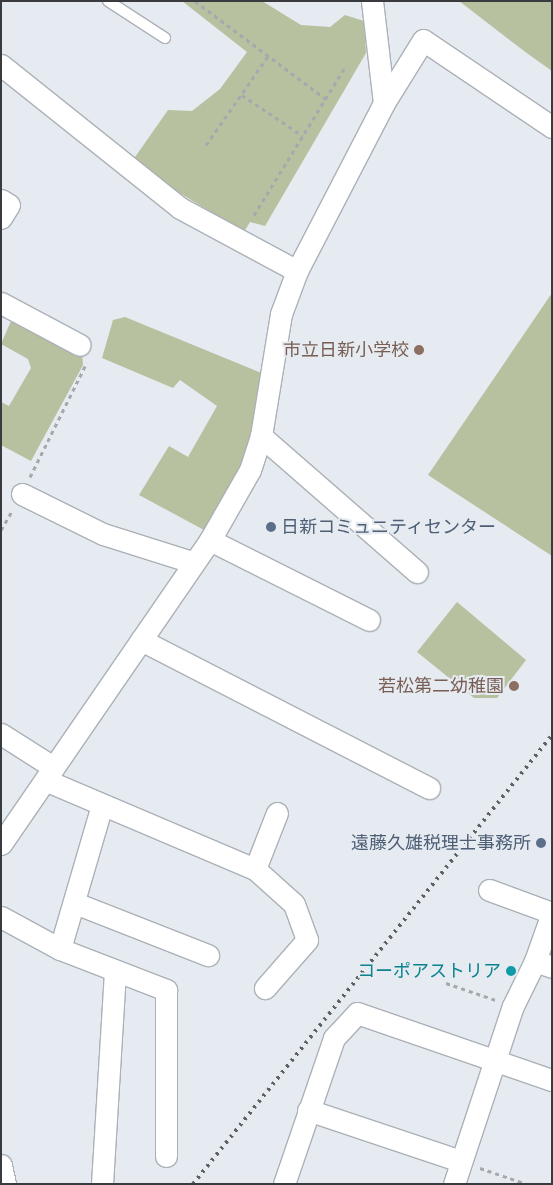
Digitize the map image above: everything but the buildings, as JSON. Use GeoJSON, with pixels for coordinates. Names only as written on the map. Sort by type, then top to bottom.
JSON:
{"type":"FeatureCollection","features":[{"type":"Feature","properties":{"kind":"street"},"geometry":{"type":"LineString","coordinates":[[372,1],[384,103]]}},
{"type":"Feature","properties":{"kind":"street"},"geometry":{"type":"LineString","coordinates":[[1,844],[141,640],[192,562],[210,540],[250,470],[262,436],[275,337],[297,271],[384,103],[423,40],[552,127]]}},
{"type":"Feature","properties":{"kind":"street"},"geometry":{"type":"LineString","coordinates":[[1,65],[180,208],[297,271]]}},
{"type":"Feature","properties":{"kind":"street"},"geometry":{"type":"LineString","coordinates":[[1,200],[9,205],[1,218]]}},
{"type":"Feature","properties":{"kind":"street"},"geometry":{"type":"LineString","coordinates":[[1,303],[80,345]]}},
{"type":"Feature","properties":{"kind":"street"},"geometry":{"type":"LineString","coordinates":[[262,436],[417,572]]}},
{"type":"Feature","properties":{"kind":"street"},"geometry":{"type":"LineString","coordinates":[[22,494],[103,534],[192,562]]}},
{"type":"Feature","properties":{"kind":"street"},"geometry":{"type":"LineString","coordinates":[[210,540],[369,620]]}},
{"type":"Feature","properties":{"kind":"street"},"geometry":{"type":"LineString","coordinates":[[141,640],[429,788]]}},
{"type":"Feature","properties":{"kind":"street"},"geometry":{"type":"LineString","coordinates":[[1,734],[49,774],[102,805],[255,870],[294,904],[307,940],[266,988]]}},
{"type":"Feature","properties":{"kind":"street"},"geometry":{"type":"LineString","coordinates":[[60,949],[75,903],[102,805]]}},
{"type":"Feature","properties":{"kind":"street"},"geometry":{"type":"LineString","coordinates":[[255,870],[276,813]]}},
{"type":"Feature","properties":{"kind":"street"},"geometry":{"type":"LineString","coordinates":[[454,1184],[513,1006],[543,964],[552,913],[490,890]]}},
{"type":"Feature","properties":{"kind":"street"},"geometry":{"type":"LineString","coordinates":[[75,903],[208,955]]}},
{"type":"Feature","properties":{"kind":"street"},"geometry":{"type":"LineString","coordinates":[[1,917],[60,949],[166,990],[166,1156]]}},
{"type":"Feature","properties":{"kind":"street"},"geometry":{"type":"LineString","coordinates":[[102,1184],[115,970]]}},
{"type":"Feature","properties":{"kind":"street"},"geometry":{"type":"LineString","coordinates":[[284,1184],[334,1038],[357,1012],[552,1080]]}},
{"type":"Feature","properties":{"kind":"street"},"geometry":{"type":"LineString","coordinates":[[308,1110],[460,1162]]}},
{"type":"Feature","properties":{"kind":"street"},"geometry":{"type":"LineString","coordinates":[[1,1165],[5,1184]]}},
{"type":"Feature","properties":{"kind":"lane"},"geometry":{"type":"LineString","coordinates":[[108,1],[165,38]]}},
{"type":"Feature","properties":{"kind":"path"},"geometry":{"type":"LineString","coordinates":[[195,1],[326,99]]}},
{"type":"Feature","properties":{"kind":"path"},"geometry":{"type":"LineString","coordinates":[[206,146],[268,56]]}},
{"type":"Feature","properties":{"kind":"path"},"geometry":{"type":"LineString","coordinates":[[254,215],[345,67]]}},
{"type":"Feature","properties":{"kind":"path"},"geometry":{"type":"LineString","coordinates":[[242,95],[303,136]]}},
{"type":"Feature","properties":{"kind":"path"},"geometry":{"type":"LineString","coordinates":[[1,530],[22,494],[86,368],[88,355],[80,345]]}},
{"type":"Feature","properties":{"kind":"path"},"geometry":{"type":"LineString","coordinates":[[446,983],[513,1006]]}},
{"type":"Feature","properties":{"kind":"path"},"geometry":{"type":"LineString","coordinates":[[460,1162],[527,1184]]}},
{"type":"Feature","properties":{"kind":"green space"},"geometry":{"type":"Polygon","coordinates":[[[182,1],[262,1],[301,25],[330,27],[345,15],[364,21],[366,53],[265,226],[250,222],[244,232],[165,184],[133,160],[168,110],[192,111],[220,89],[247,52],[182,1]]]}},
{"type":"Feature","properties":{"kind":"green space"},"geometry":{"type":"Polygon","coordinates":[[[459,1],[552,1],[552,71],[528,54],[459,1]]]}},
{"type":"Feature","properties":{"kind":"green space"},"geometry":{"type":"Polygon","coordinates":[[[552,293],[552,556],[428,475],[552,293]]]}},
{"type":"Feature","properties":{"kind":"green space"},"geometry":{"type":"Polygon","coordinates":[[[14,314],[82,353],[83,365],[31,461],[1,445],[1,402],[9,406],[31,368],[28,359],[1,344],[14,314]]]}},
{"type":"Feature","properties":{"kind":"green space"},"geometry":{"type":"Polygon","coordinates":[[[125,317],[264,374],[251,450],[204,530],[139,495],[169,446],[188,457],[217,406],[180,380],[173,388],[102,358],[113,320],[125,317]]]}},
{"type":"Feature","properties":{"kind":"green space"},"geometry":{"type":"Polygon","coordinates":[[[457,602],[526,660],[497,698],[474,698],[417,652],[457,602]]]}},
{"type":"Feature","properties":{"kind":"railway"},"geometry":{"type":"LineString","coordinates":[[193,1184],[552,735]]}},
{"type":"Feature","properties":{"kind":"place","name":"市立日新小学校"},"geometry":{"type":"Point","coordinates":[419,350]}},
{"type":"Feature","properties":{"kind":"place","name":"日新コミュニティセンター"},"geometry":{"type":"Point","coordinates":[271,527]}},
{"type":"Feature","properties":{"kind":"place","name":"若松第二幼稚園"},"geometry":{"type":"Point","coordinates":[514,686]}},
{"type":"Feature","properties":{"kind":"place","name":"遠藤久雄税理士事務所"},"geometry":{"type":"Point","coordinates":[541,843]}},
{"type":"Feature","properties":{"kind":"place","name":"コーポアストリア"},"geometry":{"type":"Point","coordinates":[511,971]}}]}
